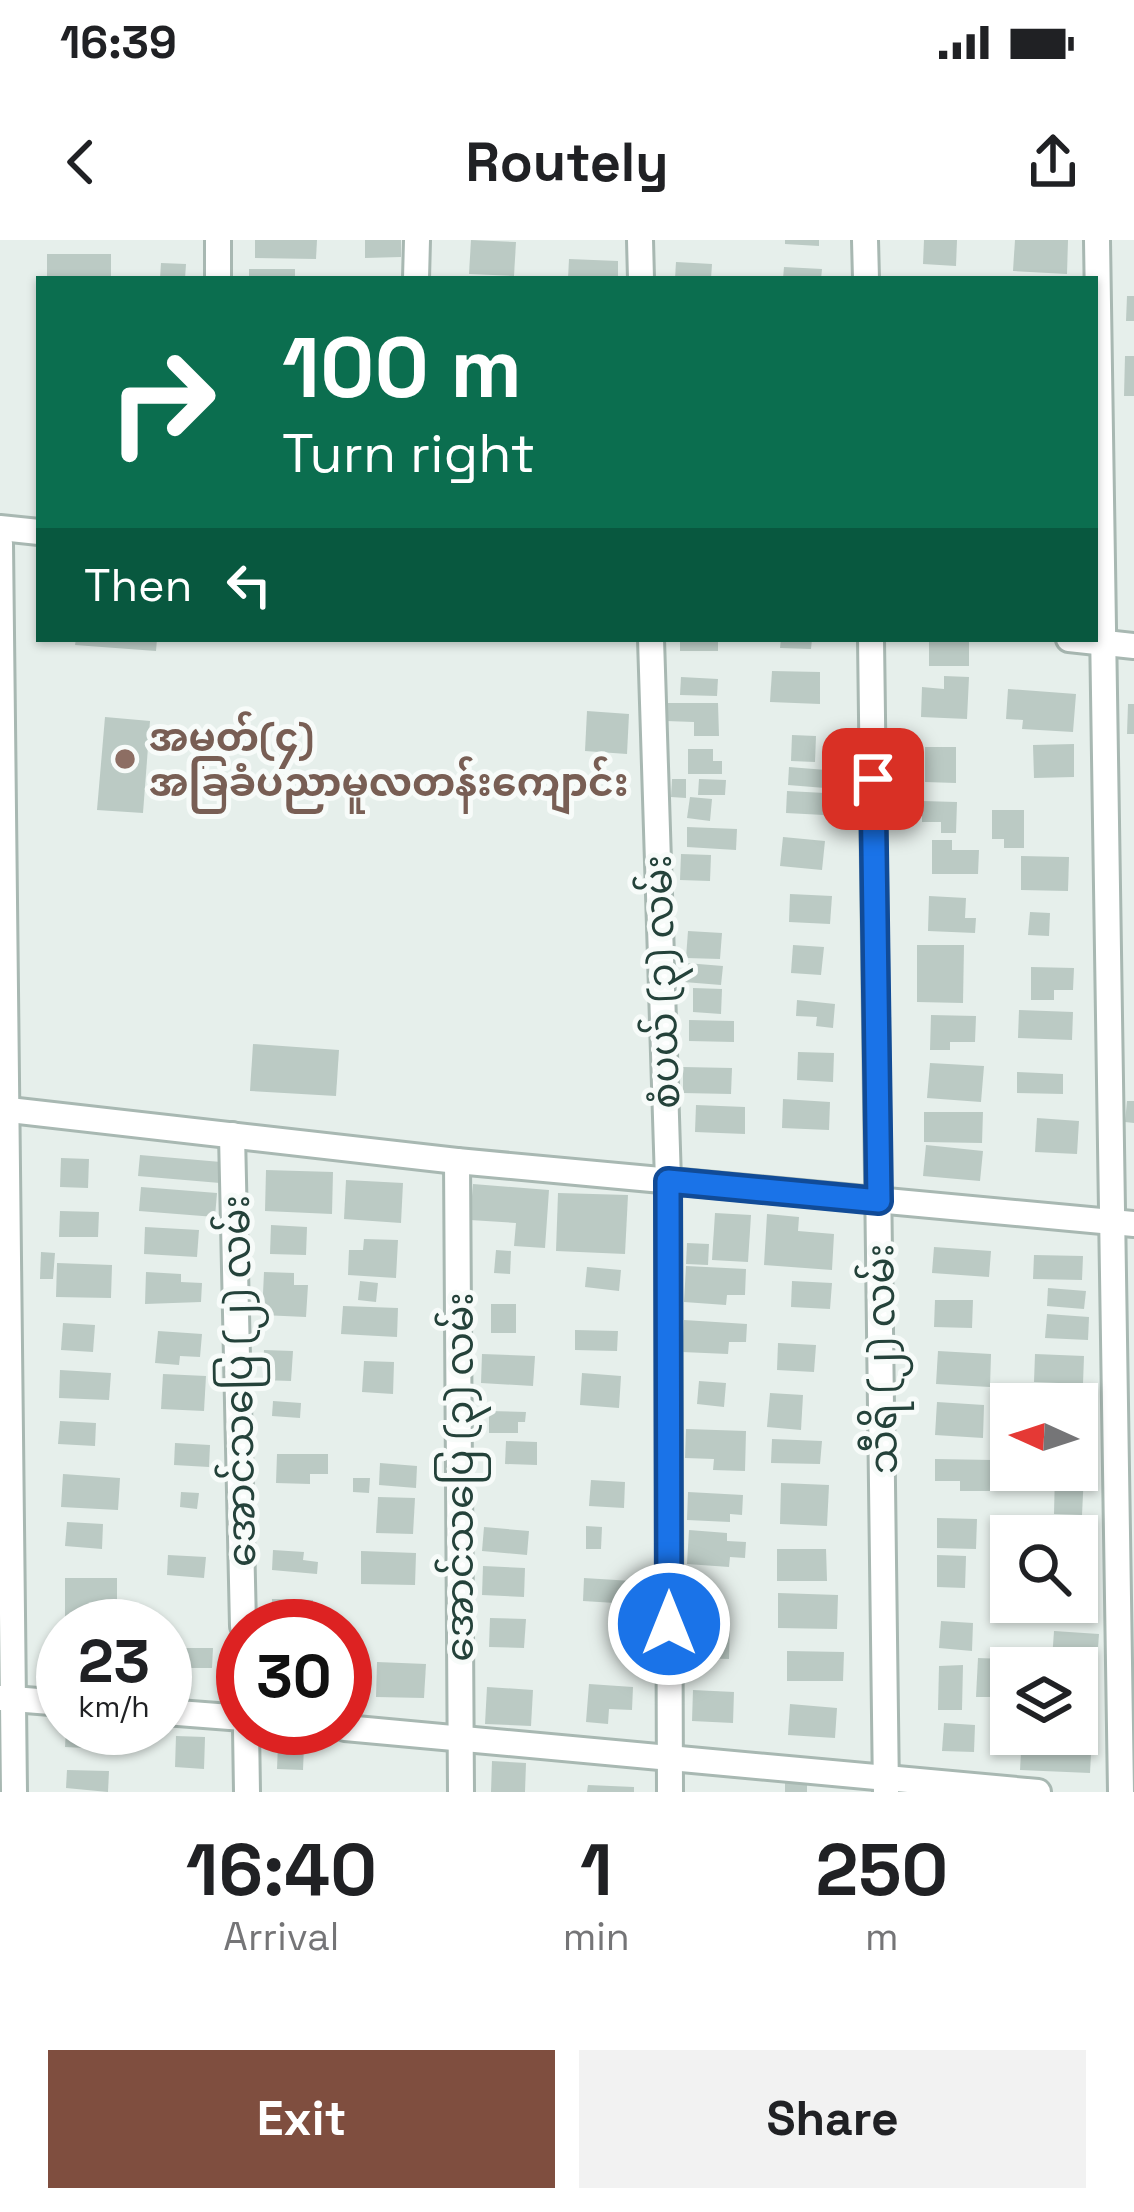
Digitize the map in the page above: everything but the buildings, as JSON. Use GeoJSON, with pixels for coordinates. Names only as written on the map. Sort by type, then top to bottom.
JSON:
{"type":"FeatureCollection","features":[{"type":"Feature","properties":{"kind":"street"},"geometry":{"type":"LineString","coordinates":[[218,240],[218,276]]}},
{"type":"Feature","properties":{"kind":"street"},"geometry":{"type":"LineString","coordinates":[[416,276],[417,240]]}},
{"type":"Feature","properties":{"kind":"street"},"geometry":{"type":"LineString","coordinates":[[640,240],[641,276]]}},
{"type":"Feature","properties":{"kind":"street"},"geometry":{"type":"LineString","coordinates":[[865,240],[866,276]]}},
{"type":"Feature","properties":{"kind":"street"},"geometry":{"type":"LineString","coordinates":[[1096,240],[1097,276]]}},
{"type":"Feature","properties":{"kind":"street"},"geometry":{"type":"LineString","coordinates":[[1098,374],[1102,642],[1123,1224],[1121,1792]]}},
{"type":"Feature","properties":{"kind":"street"},"geometry":{"type":"LineString","coordinates":[[0,528],[36,532]]}},
{"type":"Feature","properties":{"kind":"street"},"geometry":{"type":"LineString","coordinates":[[0,544],[5,1698],[14,1792]]}},
{"type":"Feature","properties":{"kind":"street","name":"စံပယ် (၃) လမ်း"},"geometry":{"type":"LineString","coordinates":[[651,642],[668,1181],[670,1792]]}},
{"type":"Feature","properties":{"kind":"street","name":"သီရိ (၂) လမ်း"},"geometry":{"type":"LineString","coordinates":[[871,642],[886,1784]]}},
{"type":"Feature","properties":{"kind":"street"},"geometry":{"type":"LineString","coordinates":[[1098,642],[1134,646]]}},
{"type":"Feature","properties":{"kind":"street"},"geometry":{"type":"LineString","coordinates":[[3,1109],[457,1161],[1123,1224]]}},
{"type":"Feature","properties":{"kind":"street","name":"အောင်သပြေ (၂) လမ်း"},"geometry":{"type":"LineString","coordinates":[[232,1135],[243,1599]]}},
{"type":"Feature","properties":{"kind":"street","name":"အောင်သပြေ (၃) လမ်း"},"geometry":{"type":"LineString","coordinates":[[457,1161],[461,1792]]}},
{"type":"Feature","properties":{"kind":"street"},"geometry":{"type":"LineString","coordinates":[[5,1698],[36,1701]]}},
{"type":"Feature","properties":{"kind":"street"},"geometry":{"type":"LineString","coordinates":[[372,1730],[670,1757],[886,1784],[1038,1792]]}},
{"type":"Feature","properties":{"kind":"street"},"geometry":{"type":"LineString","coordinates":[[246,1755],[247,1792]]}},
{"type":"Feature","properties":{"kind":"place","name":"အမှတ်(၄) အခြခံပညာမူလတန်းကျောင်း"},"geometry":{"type":"Point","coordinates":[125,759]}},
{"type":"Feature","properties":{"kind":"route"},"geometry":{"type":"LineString","coordinates":[[669,1624],[668,1181],[879,1201],[873,779]]}}]}
